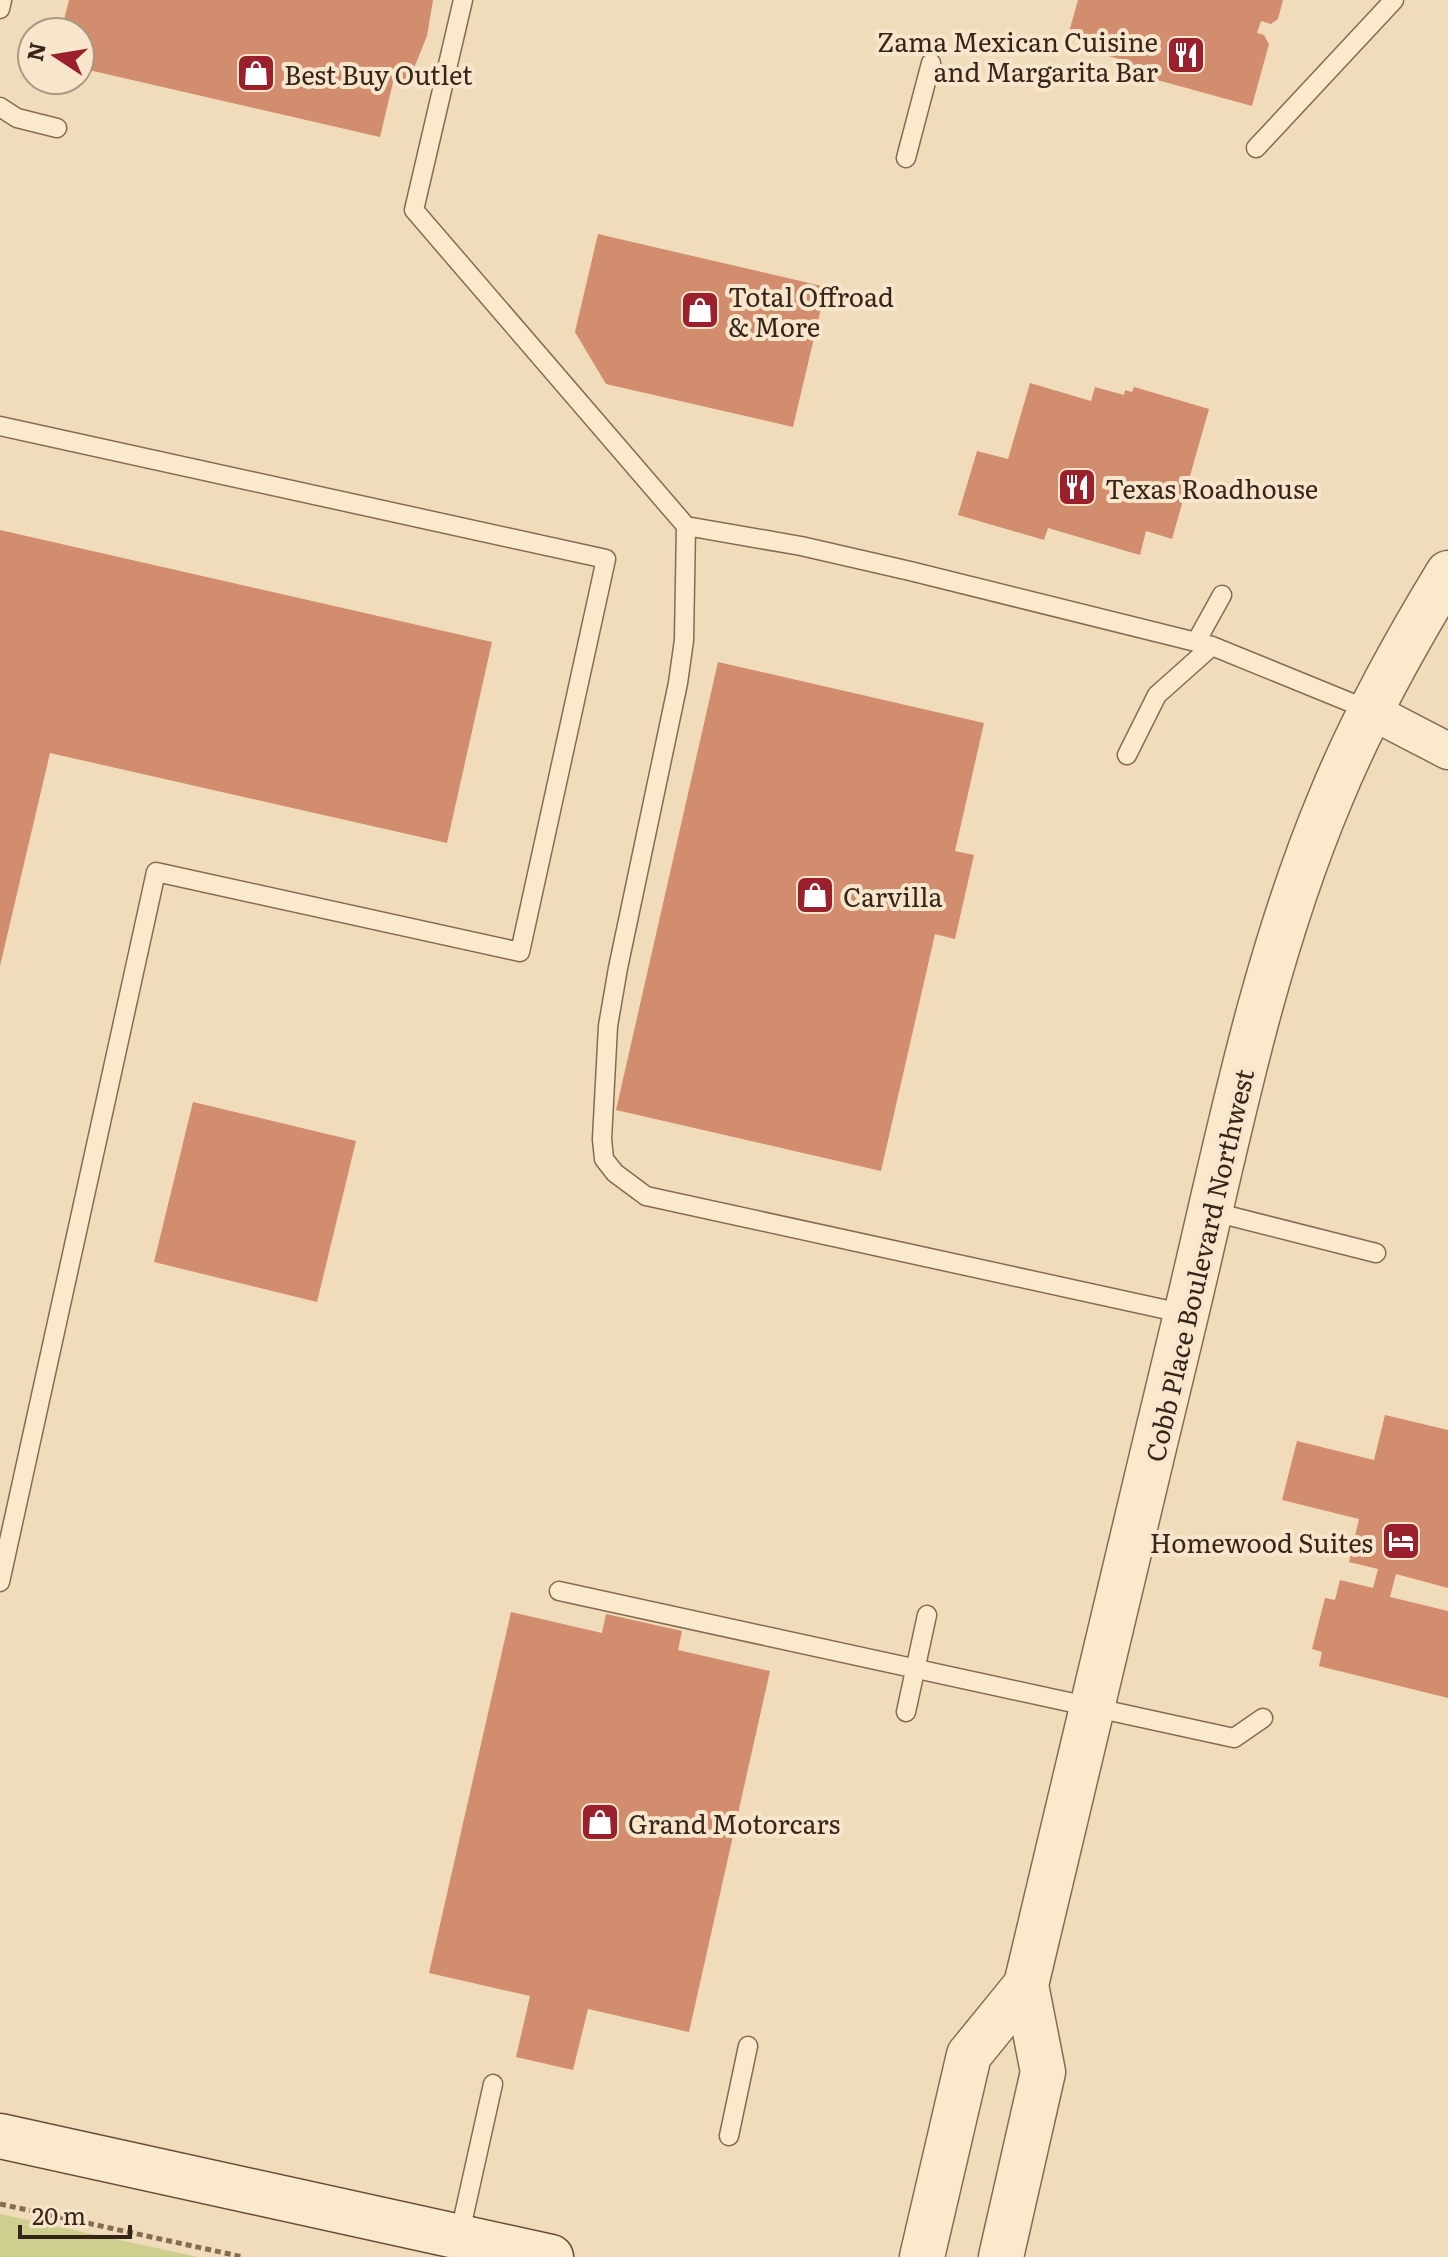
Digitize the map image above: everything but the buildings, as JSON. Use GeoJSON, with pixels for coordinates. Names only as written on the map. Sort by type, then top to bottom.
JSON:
{"type":"FeatureCollection","features":[{"type":"Feature","properties":{"kind":"street","name":"Cobb Place Boulevard Northwest"},"geometry":{"type":"LineString","coordinates":[[1001,2257],[1043,2072],[1026,1985],[1252,1037],[1300,879],[1330,799],[1369,710],[1448,573]]}},
{"type":"Feature","properties":{"kind":"street"},"geometry":{"type":"LineString","coordinates":[[1369,710],[1448,751]]}},
{"type":"Feature","properties":{"kind":"street","name":"Cobb Place Boulevard Northwest"},"geometry":{"type":"LineString","coordinates":[[922,2257],[969,2055],[1026,1985]]}},
{"type":"Feature","properties":{"kind":"street"},"geometry":{"type":"LineString","coordinates":[[0,2136],[551,2257]]}},
{"type":"Feature","properties":{"kind":"lane"},"geometry":{"type":"LineString","coordinates":[[0,9],[2,0]]}},
{"type":"Feature","properties":{"kind":"lane"},"geometry":{"type":"LineString","coordinates":[[463,0],[414,210],[686,526],[801,546],[1204,644],[1369,710]]}},
{"type":"Feature","properties":{"kind":"lane"},"geometry":{"type":"LineString","coordinates":[[1256,148],[1394,0]]}},
{"type":"Feature","properties":{"kind":"lane"},"geometry":{"type":"LineString","coordinates":[[906,158],[931,63]]}},
{"type":"Feature","properties":{"kind":"lane"},"geometry":{"type":"LineString","coordinates":[[0,107],[17,118],[57,128]]}},
{"type":"Feature","properties":{"kind":"lane"},"geometry":{"type":"LineString","coordinates":[[0,426],[606,559],[520,952],[156,872],[0,1582]]}},
{"type":"Feature","properties":{"kind":"lane"},"geometry":{"type":"LineString","coordinates":[[686,526],[684,640],[678,683],[608,1026],[602,1139],[604,1159],[615,1173],[646,1196],[1186,1314]]}},
{"type":"Feature","properties":{"kind":"lane"},"geometry":{"type":"LineString","coordinates":[[1127,755],[1157,695],[1204,644],[1222,595]]}},
{"type":"Feature","properties":{"kind":"lane"},"geometry":{"type":"LineString","coordinates":[[1210,1211],[1376,1253]]}},
{"type":"Feature","properties":{"kind":"lane"},"geometry":{"type":"LineString","coordinates":[[559,1591],[1234,1738],[1263,1718]]}},
{"type":"Feature","properties":{"kind":"lane"},"geometry":{"type":"LineString","coordinates":[[906,1712],[927,1615]]}},
{"type":"Feature","properties":{"kind":"lane"},"geometry":{"type":"LineString","coordinates":[[729,2136],[748,2046]]}},
{"type":"Feature","properties":{"kind":"lane"},"geometry":{"type":"LineString","coordinates":[[459,2237],[493,2084]]}},
{"type":"Feature","properties":{"kind":"path"},"geometry":{"type":"LineString","coordinates":[[0,2204],[243,2257]]}},
{"type":"Feature","properties":{"kind":"green space"},"geometry":{"type":"Polygon","coordinates":[[[0,2214],[198,2257],[0,2257],[0,2214]]]}},
{"type":"Feature","properties":{"kind":"place","name":"Zama Mexican Cuisine and Margarita Bar"},"geometry":{"type":"Point","coordinates":[1186,55]}},
{"type":"Feature","properties":{"kind":"place","name":"Best Buy Outlet"},"geometry":{"type":"Point","coordinates":[256,73]}},
{"type":"Feature","properties":{"kind":"place","name":"Total Offroad & More"},"geometry":{"type":"Point","coordinates":[700,310]}},
{"type":"Feature","properties":{"kind":"place","name":"Texas Roadhouse"},"geometry":{"type":"Point","coordinates":[1077,487]}},
{"type":"Feature","properties":{"kind":"place","name":"Carvilla"},"geometry":{"type":"Point","coordinates":[815,895]}},
{"type":"Feature","properties":{"kind":"place","name":"Homewood Suites"},"geometry":{"type":"Point","coordinates":[1401,1541]}},
{"type":"Feature","properties":{"kind":"place","name":"Grand Motorcars"},"geometry":{"type":"Point","coordinates":[600,1822]}}]}
